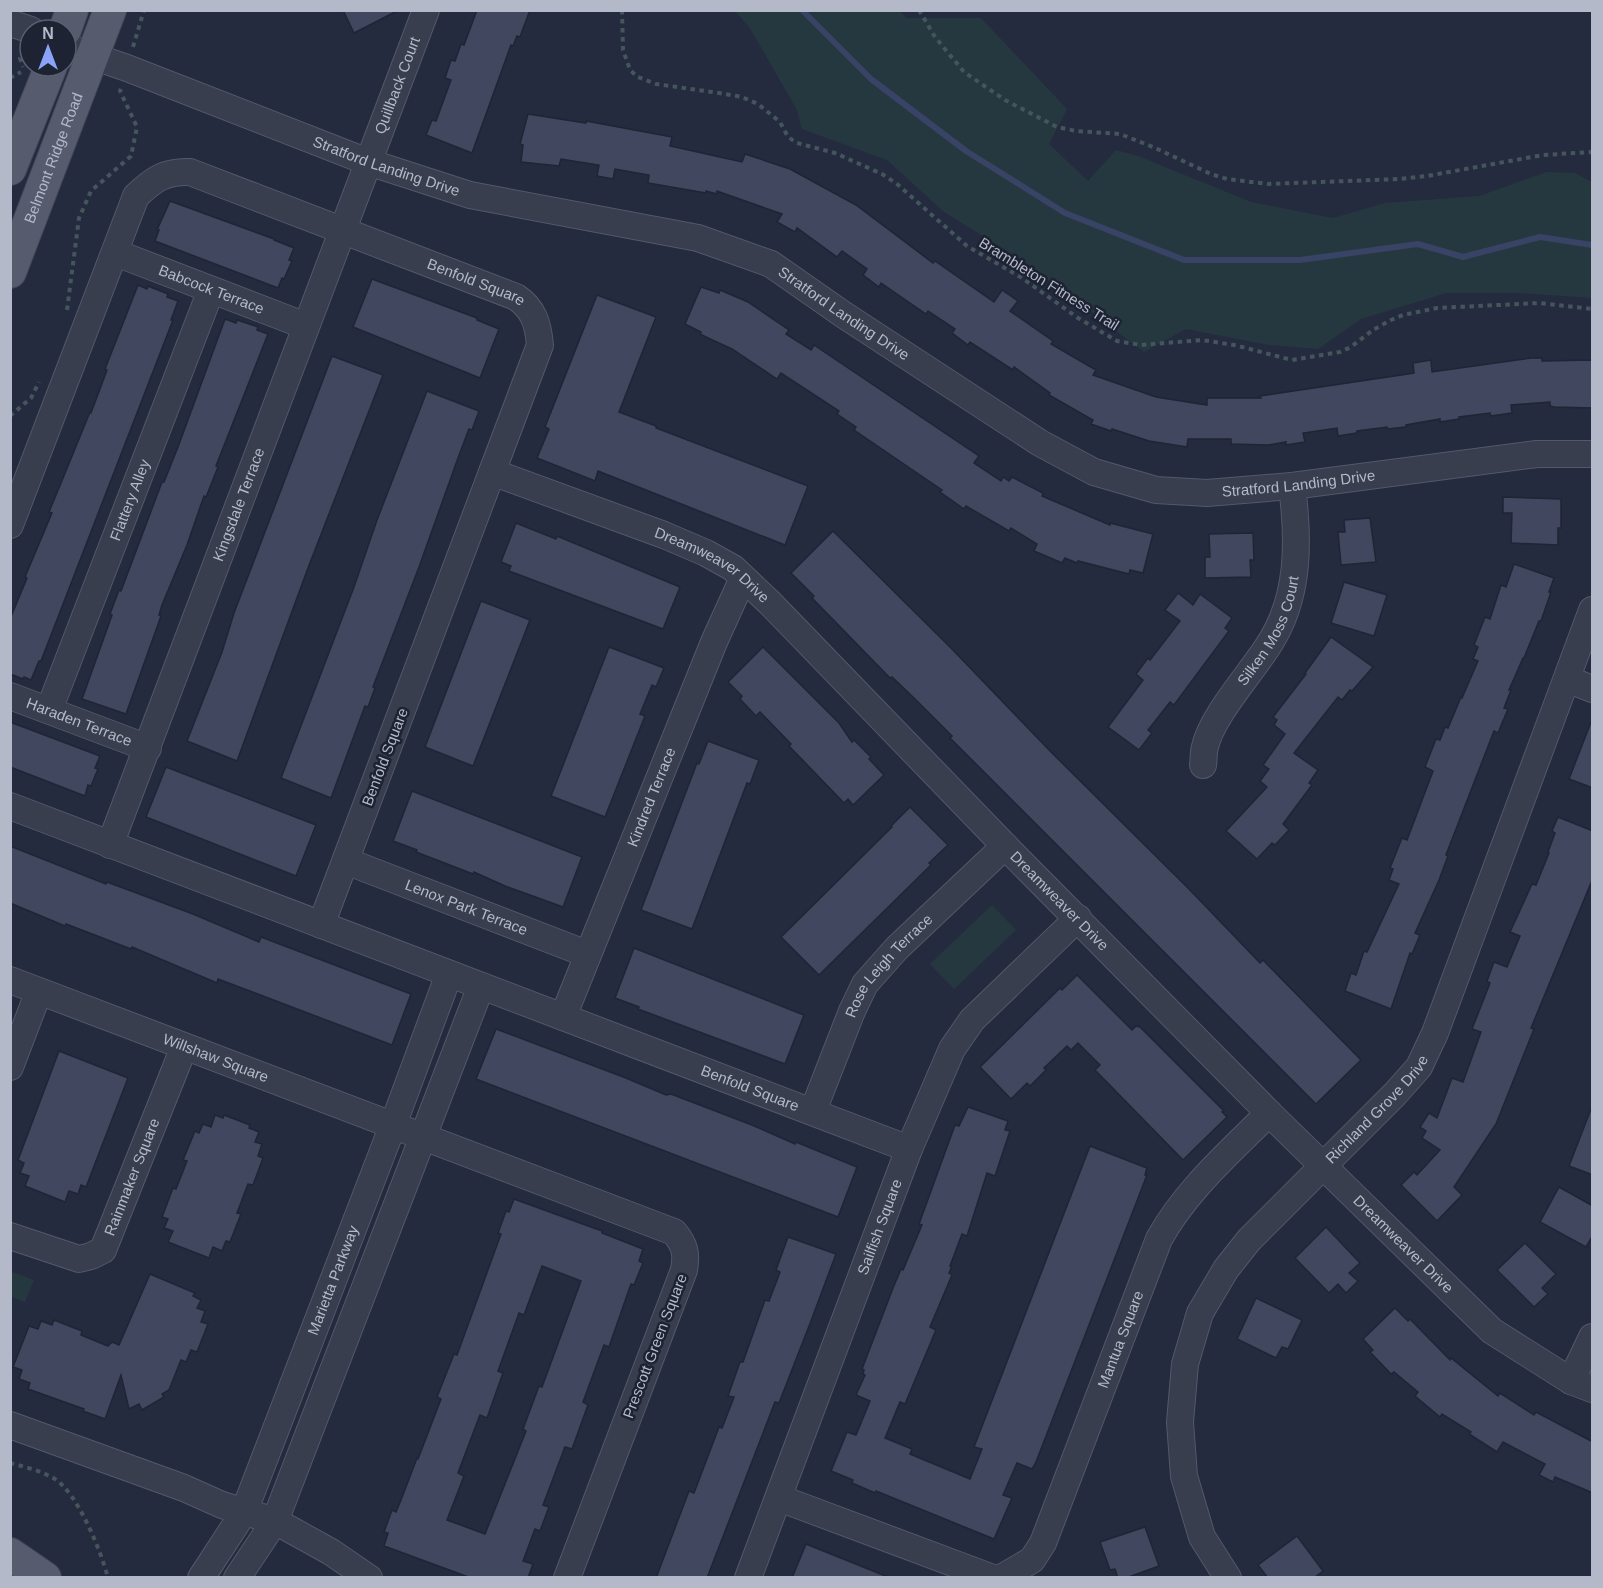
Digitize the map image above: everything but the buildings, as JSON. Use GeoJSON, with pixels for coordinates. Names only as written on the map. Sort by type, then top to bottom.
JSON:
{"type":"FeatureCollection","features":[{"type":"Feature","properties":{"kind":"main road","name":"Belmont Ridge Road"},"geometry":{"type":"LineString","coordinates":[[10,272],[79,52],[110,10]]}},
{"type":"Feature","properties":{"kind":"main road"},"geometry":{"type":"LineString","coordinates":[[10,169],[46,78]]}},
{"type":"Feature","properties":{"kind":"main road"},"geometry":{"type":"LineString","coordinates":[[10,1554],[45,1578]]}},
{"type":"Feature","properties":{"kind":"street","name":"Quillback Court"},"geometry":{"type":"LineString","coordinates":[[368,162],[426,10]]}},
{"type":"Feature","properties":{"kind":"street","name":"Stratford Landing Drive"},"geometry":{"type":"LineString","coordinates":[[79,52],[127,68],[368,162],[470,195],[698,238],[771,264],[844,315],[1030,436],[1094,472],[1156,490],[1196,493],[1292,486],[1538,454],[1593,454]]}},
{"type":"Feature","properties":{"kind":"street","name":"Kingsdale Terrace"},"geometry":{"type":"LineString","coordinates":[[110,845],[368,162]]}},
{"type":"Feature","properties":{"kind":"street","name":"Benfold Square"},"geometry":{"type":"LineString","coordinates":[[10,525],[136,196],[153,180],[178,172],[190,172],[343,229],[516,297],[525,303],[535,316],[539,328],[540,345],[321,925]]}},
{"type":"Feature","properties":{"kind":"street","name":"Babcock Terrace"},"geometry":{"type":"LineString","coordinates":[[116,253],[306,326]]}},
{"type":"Feature","properties":{"kind":"street","name":"Flattery Alley"},"geometry":{"type":"LineString","coordinates":[[50,710],[211,290]]}},
{"type":"Feature","properties":{"kind":"street","name":"Dreamweaver Drive"},"geometry":{"type":"LineString","coordinates":[[492,472],[664,535],[706,553],[733,568],[1269,1113],[1492,1331],[1582,1385]]}},
{"type":"Feature","properties":{"kind":"street","name":"Silken Moss Court"},"geometry":{"type":"LineString","coordinates":[[1203,765],[1205,747],[1211,729],[1269,645],[1289,601],[1295,573],[1297,538],[1292,486]]}},
{"type":"Feature","properties":{"kind":"street","name":"Kindred Terrace"},"geometry":{"type":"LineString","coordinates":[[563,1017],[714,642],[743,578]]}},
{"type":"Feature","properties":{"kind":"street","name":"Richland Grove Drive"},"geometry":{"type":"LineString","coordinates":[[1228,1578],[1202,1537],[1184,1476],[1180,1422],[1185,1364],[1200,1313],[1226,1269],[1249,1240],[1395,1094],[1419,1067],[1435,1033],[1593,610]]}},
{"type":"Feature","properties":{"kind":"street"},"geometry":{"type":"LineString","coordinates":[[1567,679],[1593,688]]}},
{"type":"Feature","properties":{"kind":"street","name":"Haraden Terrace"},"geometry":{"type":"LineString","coordinates":[[10,696],[148,748]]}},
{"type":"Feature","properties":{"kind":"street","name":"Benfold Square"},"geometry":{"type":"LineString","coordinates":[[10,806],[909,1149]]}},
{"type":"Feature","properties":{"kind":"street","name":"Rose Leigh Terrace"},"geometry":{"type":"LineString","coordinates":[[813,1112],[852,1011],[865,984],[897,948],[1005,846]]}},
{"type":"Feature","properties":{"kind":"street","name":"Lenox Park Terrace"},"geometry":{"type":"LineString","coordinates":[[346,861],[587,954]]}},
{"type":"Feature","properties":{"kind":"street","name":"Sailfish Square"},"geometry":{"type":"LineString","coordinates":[[748,1578],[909,1149],[952,1049],[972,1020],[1078,918]]}},
{"type":"Feature","properties":{"kind":"street","name":"Marietta Parkway"},"geometry":{"type":"LineString","coordinates":[[201,1578],[244,1512],[449,974]]}},
{"type":"Feature","properties":{"kind":"street","name":"Willshaw Square"},"geometry":{"type":"LineString","coordinates":[[10,980],[423,1137]]}},
{"type":"Feature","properties":{"kind":"street","name":"Marietta Parkway"},"geometry":{"type":"LineString","coordinates":[[237,1578],[275,1521],[481,986]]}},
{"type":"Feature","properties":{"kind":"street"},"geometry":{"type":"LineString","coordinates":[[10,1067],[39,991]]}},
{"type":"Feature","properties":{"kind":"street","name":"Rainmaker Square"},"geometry":{"type":"LineString","coordinates":[[10,1236],[80,1258],[103,1250],[184,1047]]}},
{"type":"Feature","properties":{"kind":"street","name":"Mantua Square"},"geometry":{"type":"LineString","coordinates":[[1001,1578],[1032,1560],[1043,1543],[1159,1239],[1169,1220],[1181,1203],[1269,1113]]}},
{"type":"Feature","properties":{"kind":"street","name":"Prescott Green Square"},"geometry":{"type":"LineString","coordinates":[[423,1137],[674,1232],[682,1241],[686,1252],[684,1270],[567,1578]]}},
{"type":"Feature","properties":{"kind":"street"},"geometry":{"type":"LineString","coordinates":[[1582,1385],[1593,1337]]}},
{"type":"Feature","properties":{"kind":"street"},"geometry":{"type":"LineString","coordinates":[[10,1425],[244,1512],[275,1521],[315,1542],[369,1578]]}},
{"type":"Feature","properties":{"kind":"street"},"geometry":{"type":"LineString","coordinates":[[779,1498],[993,1578]]}},
{"type":"Feature","properties":{"kind":"path"},"geometry":{"type":"LineString","coordinates":[[63,320],[67,310],[79,218],[91,190],[131,156],[137,127],[120,91],[144,10]]}},
{"type":"Feature","properties":{"kind":"path","name":"Brambleton Fitness Trail"},"geometry":{"type":"LineString","coordinates":[[622,10],[623,50],[630,70],[638,77],[656,84],[742,97],[758,104],[780,122],[788,137],[797,143],[859,162],[897,184],[967,246],[1042,291],[1078,318],[1117,341],[1129,344],[1153,344],[1202,340],[1234,345],[1292,360],[1340,352],[1391,320],[1403,315],[1437,308],[1539,303],[1593,309]]}},
{"type":"Feature","properties":{"kind":"path"},"geometry":{"type":"LineString","coordinates":[[919,10],[935,37],[964,72],[1005,100],[1057,127],[1076,131],[1119,134],[1227,179],[1268,184],[1400,179],[1543,156],[1593,152]]}},
{"type":"Feature","properties":{"kind":"path"},"geometry":{"type":"LineString","coordinates":[[10,416],[31,398],[40,379]]}},
{"type":"Feature","properties":{"kind":"path"},"geometry":{"type":"LineString","coordinates":[[10,1463],[56,1479],[69,1494],[92,1531],[108,1578]]}},
{"type":"Feature","properties":{"kind":"shaded area"},"geometry":{"type":"Polygon","coordinates":[[[899,10],[906,18],[981,18],[1067,109],[1049,144],[1088,181],[1116,150],[1138,156],[1251,202],[1333,218],[1385,203],[1479,196],[1547,172],[1575,173],[1592,182],[1592,298],[1521,293],[1446,293],[1361,319],[1318,349],[1269,345],[1186,329],[1144,352],[1022,260],[944,212],[887,160],[802,129],[797,110],[750,28],[735,11],[899,10]]]}},
{"type":"Feature","properties":{"kind":"shaded area"},"geometry":{"type":"Polygon","coordinates":[[[992,905],[1016,930],[954,989],[930,964],[992,905]]]}},
{"type":"Feature","properties":{"kind":"shaded area"},"geometry":{"type":"Polygon","coordinates":[[[10,1271],[34,1280],[25,1302],[11,1297],[10,1271]]]}},
{"type":"Feature","properties":{"kind":"waterway"},"geometry":{"type":"LineString","coordinates":[[802,10],[871,79],[966,151],[1065,213],[1184,260],[1300,260],[1418,244],[1463,257],[1540,237],[1592,245]]}}]}
